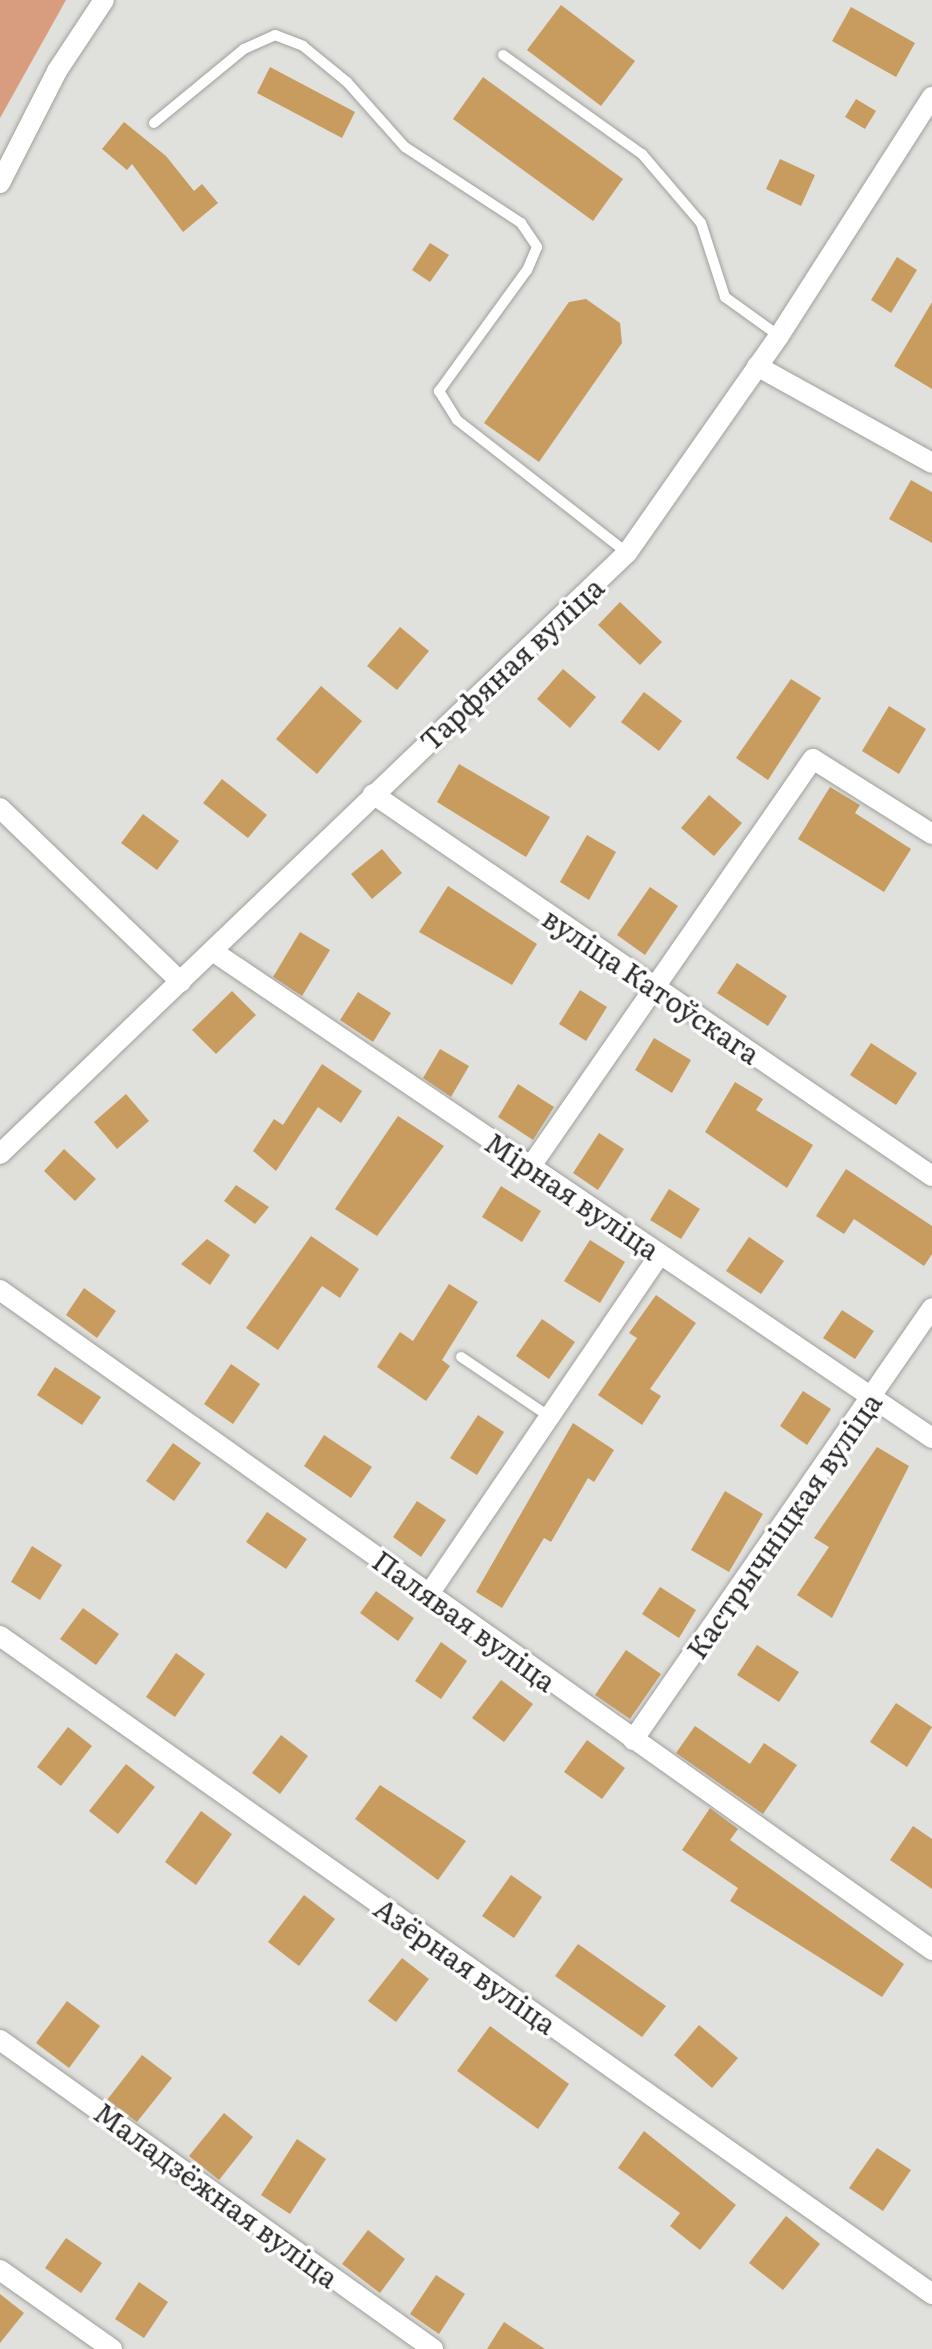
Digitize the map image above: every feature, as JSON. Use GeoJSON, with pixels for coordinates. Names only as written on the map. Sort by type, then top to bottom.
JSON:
{"type":"FeatureCollection","features":[{"type":"Feature","properties":{"kind":"street"},"geometry":{"type":"LineString","coordinates":[[0,183],[57,71],[104,0]]}},
{"type":"Feature","properties":{"kind":"street","name":"Тарфяная вуліца"},"geometry":{"type":"LineString","coordinates":[[0,1154],[627,553],[779,336],[932,97]]}},
{"type":"Feature","properties":{"kind":"street"},"geometry":{"type":"LineString","coordinates":[[757,366],[932,463]]}},
{"type":"Feature","properties":{"kind":"street"},"geometry":{"type":"LineString","coordinates":[[531,1166],[813,759],[932,834]]}},
{"type":"Feature","properties":{"kind":"street","name":"вуліца Катоўскага"},"geometry":{"type":"LineString","coordinates":[[373,794],[932,1176]]}},
{"type":"Feature","properties":{"kind":"street"},"geometry":{"type":"LineString","coordinates":[[0,808],[181,982]]}},
{"type":"Feature","properties":{"kind":"street","name":"Мірная вуліца"},"geometry":{"type":"LineString","coordinates":[[214,952],[932,1438]]}},
{"type":"Feature","properties":{"kind":"street"},"geometry":{"type":"LineString","coordinates":[[429,1594],[660,1254]]}},
{"type":"Feature","properties":{"kind":"street","name":"Палявая вуліца"},"geometry":{"type":"LineString","coordinates":[[0,1290],[932,1950]]}},
{"type":"Feature","properties":{"kind":"street","name":"Кастрычніцкая вуліца"},"geometry":{"type":"LineString","coordinates":[[633,1740],[932,1308]]}},
{"type":"Feature","properties":{"kind":"street","name":"Азёрная вуліца"},"geometry":{"type":"LineString","coordinates":[[0,1636],[932,2294]]}},
{"type":"Feature","properties":{"kind":"street","name":"Маладзёжная вуліца"},"geometry":{"type":"LineString","coordinates":[[0,2040],[433,2349]]}},
{"type":"Feature","properties":{"kind":"street"},"geometry":{"type":"LineString","coordinates":[[0,2270],[112,2349]]}},
{"type":"Feature","properties":{"kind":"lane"},"geometry":{"type":"LineString","coordinates":[[154,123],[244,49],[275,35],[303,46],[347,82],[405,147],[521,223],[537,247],[527,270],[439,391],[457,420],[627,553]]}},
{"type":"Feature","properties":{"kind":"lane"},"geometry":{"type":"LineString","coordinates":[[503,55],[642,154],[701,223],[725,297],[779,336]]}},
{"type":"Feature","properties":{"kind":"lane"},"geometry":{"type":"LineString","coordinates":[[461,1357],[550,1417]]}},
{"type":"Feature","properties":{"kind":"shaded area"},"geometry":{"type":"Polygon","coordinates":[[[0,0],[66,0],[0,118],[0,0]]]}},
{"type":"Feature","properties":{"kind":"building"},"geometry":{"type":"Polygon","coordinates":[[[561,5],[635,61],[601,106],[527,50],[561,5]]]}},
{"type":"Feature","properties":{"kind":"building"},"geometry":{"type":"Polygon","coordinates":[[[851,7],[915,43],[896,77],[832,41],[851,7]]]}},
{"type":"Feature","properties":{"kind":"building"},"geometry":{"type":"Polygon","coordinates":[[[270,67],[355,112],[342,138],[257,93],[270,67]]]}},
{"type":"Feature","properties":{"kind":"building"},"geometry":{"type":"Polygon","coordinates":[[[483,77],[623,179],[593,221],[453,119],[483,77]]]}},
{"type":"Feature","properties":{"kind":"building"},"geometry":{"type":"Polygon","coordinates":[[[856,99],[876,111],[865,129],[845,117],[856,99]]]}},
{"type":"Feature","properties":{"kind":"building"},"geometry":{"type":"Polygon","coordinates":[[[124,122],[166,156],[194,191],[202,184],[218,203],[183,232],[132,164],[127,170],[102,149],[124,122]]]}},
{"type":"Feature","properties":{"kind":"building"},"geometry":{"type":"Polygon","coordinates":[[[780,159],[815,175],[801,206],[766,189],[780,159]]]}},
{"type":"Feature","properties":{"kind":"building"},"geometry":{"type":"Polygon","coordinates":[[[430,243],[449,255],[430,282],[412,270],[430,243]]]}},
{"type":"Feature","properties":{"kind":"building"},"geometry":{"type":"Polygon","coordinates":[[[897,257],[917,270],[891,313],[871,300],[897,257]]]}},
{"type":"Feature","properties":{"kind":"building"},"geometry":{"type":"Polygon","coordinates":[[[586,299],[620,323],[622,343],[539,462],[484,423],[569,302],[586,299]]]}},
{"type":"Feature","properties":{"kind":"building"},"geometry":{"type":"Polygon","coordinates":[[[932,302],[932,389],[894,366],[932,302]]]}},
{"type":"Feature","properties":{"kind":"building"},"geometry":{"type":"Polygon","coordinates":[[[911,480],[932,492],[932,543],[889,519],[911,480]]]}},
{"type":"Feature","properties":{"kind":"building"},"geometry":{"type":"Polygon","coordinates":[[[620,602],[662,642],[640,665],[598,625],[620,602]]]}},
{"type":"Feature","properties":{"kind":"building"},"geometry":{"type":"Polygon","coordinates":[[[400,627],[429,651],[397,690],[367,666],[400,627]]]}},
{"type":"Feature","properties":{"kind":"building"},"geometry":{"type":"Polygon","coordinates":[[[563,669],[596,697],[570,728],[537,699],[563,669]]]}},
{"type":"Feature","properties":{"kind":"building"},"geometry":{"type":"Polygon","coordinates":[[[791,679],[821,698],[768,780],[736,758],[791,679]]]}},
{"type":"Feature","properties":{"kind":"building"},"geometry":{"type":"Polygon","coordinates":[[[321,686],[362,721],[317,774],[276,739],[321,686]]]}},
{"type":"Feature","properties":{"kind":"building"},"geometry":{"type":"Polygon","coordinates":[[[644,692],[682,721],[659,751],[621,722],[644,692]]]}},
{"type":"Feature","properties":{"kind":"building"},"geometry":{"type":"Polygon","coordinates":[[[889,706],[926,729],[899,774],[862,751],[889,706]]]}},
{"type":"Feature","properties":{"kind":"building"},"geometry":{"type":"Polygon","coordinates":[[[459,764],[550,817],[526,857],[437,802],[459,764]]]}},
{"type":"Feature","properties":{"kind":"building"},"geometry":{"type":"Polygon","coordinates":[[[222,779],[267,815],[248,838],[203,803],[222,779]]]}},
{"type":"Feature","properties":{"kind":"building"},"geometry":{"type":"Polygon","coordinates":[[[830,787],[860,805],[855,813],[911,849],[884,892],[798,839],[830,787]]]}},
{"type":"Feature","properties":{"kind":"building"},"geometry":{"type":"Polygon","coordinates":[[[709,795],[742,823],[714,856],[681,828],[709,795]]]}},
{"type":"Feature","properties":{"kind":"building"},"geometry":{"type":"Polygon","coordinates":[[[143,814],[179,841],[157,870],[121,843],[143,814]]]}},
{"type":"Feature","properties":{"kind":"building"},"geometry":{"type":"Polygon","coordinates":[[[587,835],[616,852],[589,900],[560,882],[587,835]]]}},
{"type":"Feature","properties":{"kind":"building"},"geometry":{"type":"Polygon","coordinates":[[[382,849],[402,873],[372,899],[351,874],[382,849]]]}},
{"type":"Feature","properties":{"kind":"building"},"geometry":{"type":"Polygon","coordinates":[[[448,886],[537,944],[512,985],[419,932],[448,886]]]}},
{"type":"Feature","properties":{"kind":"building"},"geometry":{"type":"Polygon","coordinates":[[[650,887],[678,906],[645,955],[617,935],[650,887]]]}},
{"type":"Feature","properties":{"kind":"building"},"geometry":{"type":"Polygon","coordinates":[[[300,932],[330,950],[302,996],[273,977],[300,932]]]}},
{"type":"Feature","properties":{"kind":"building"},"geometry":{"type":"Polygon","coordinates":[[[737,963],[787,996],[768,1026],[717,993],[737,963]]]}},
{"type":"Feature","properties":{"kind":"building"},"geometry":{"type":"Polygon","coordinates":[[[580,990],[607,1007],[586,1041],[559,1024],[580,990]]]}},
{"type":"Feature","properties":{"kind":"building"},"geometry":{"type":"Polygon","coordinates":[[[232,991],[256,1015],[216,1054],[192,1030],[232,991]]]}},
{"type":"Feature","properties":{"kind":"building"},"geometry":{"type":"Polygon","coordinates":[[[358,992],[391,1013],[373,1042],[340,1020],[358,992]]]}},
{"type":"Feature","properties":{"kind":"building"},"geometry":{"type":"Polygon","coordinates":[[[654,1038],[691,1060],[672,1093],[635,1070],[654,1038]]]}},
{"type":"Feature","properties":{"kind":"building"},"geometry":{"type":"Polygon","coordinates":[[[871,1043],[917,1073],[896,1105],[850,1075],[871,1043]]]}},
{"type":"Feature","properties":{"kind":"building"},"geometry":{"type":"Polygon","coordinates":[[[440,1049],[469,1066],[451,1097],[423,1078],[440,1049]]]}},
{"type":"Feature","properties":{"kind":"building"},"geometry":{"type":"Polygon","coordinates":[[[322,1064],[362,1091],[341,1123],[318,1107],[276,1171],[253,1151],[274,1119],[283,1125],[322,1064]]]}},
{"type":"Feature","properties":{"kind":"building"},"geometry":{"type":"Polygon","coordinates":[[[735,1082],[763,1099],[756,1110],[813,1145],[787,1188],[705,1132],[735,1082]]]}},
{"type":"Feature","properties":{"kind":"building"},"geometry":{"type":"Polygon","coordinates":[[[518,1084],[554,1107],[533,1140],[498,1117],[518,1084]]]}},
{"type":"Feature","properties":{"kind":"building"},"geometry":{"type":"Polygon","coordinates":[[[126,1094],[149,1121],[117,1149],[94,1122],[126,1094]]]}},
{"type":"Feature","properties":{"kind":"building"},"geometry":{"type":"Polygon","coordinates":[[[398,1116],[444,1146],[377,1236],[335,1209],[398,1116]]]}},
{"type":"Feature","properties":{"kind":"building"},"geometry":{"type":"Polygon","coordinates":[[[599,1133],[624,1149],[598,1190],[573,1173],[599,1133]]]}},
{"type":"Feature","properties":{"kind":"building"},"geometry":{"type":"Polygon","coordinates":[[[64,1149],[96,1179],[75,1201],[44,1171],[64,1149]]]}},
{"type":"Feature","properties":{"kind":"building"},"geometry":{"type":"Polygon","coordinates":[[[846,1169],[932,1226],[932,1254],[924,1266],[854,1219],[844,1234],[816,1216],[846,1169]]]}},
{"type":"Feature","properties":{"kind":"building"},"geometry":{"type":"Polygon","coordinates":[[[236,1185],[269,1207],[255,1224],[224,1201],[236,1185]]]}},
{"type":"Feature","properties":{"kind":"building"},"geometry":{"type":"Polygon","coordinates":[[[501,1186],[541,1211],[522,1242],[482,1217],[501,1186]]]}},
{"type":"Feature","properties":{"kind":"building"},"geometry":{"type":"Polygon","coordinates":[[[669,1189],[700,1209],[681,1239],[650,1220],[669,1189]]]}},
{"type":"Feature","properties":{"kind":"building"},"geometry":{"type":"Polygon","coordinates":[[[311,1236],[359,1269],[340,1298],[322,1286],[278,1350],[246,1328],[311,1236]]]}},
{"type":"Feature","properties":{"kind":"building"},"geometry":{"type":"Polygon","coordinates":[[[749,1237],[784,1261],[761,1294],[726,1271],[749,1237]]]}},
{"type":"Feature","properties":{"kind":"building"},"geometry":{"type":"Polygon","coordinates":[[[207,1239],[230,1255],[210,1285],[181,1264],[207,1239]]]}},
{"type":"Feature","properties":{"kind":"building"},"geometry":{"type":"Polygon","coordinates":[[[590,1240],[625,1262],[600,1303],[564,1281],[590,1240]]]}},
{"type":"Feature","properties":{"kind":"building"},"geometry":{"type":"Polygon","coordinates":[[[449,1284],[478,1302],[442,1360],[450,1366],[426,1401],[377,1367],[400,1332],[413,1341],[449,1284]]]}},
{"type":"Feature","properties":{"kind":"building"},"geometry":{"type":"Polygon","coordinates":[[[84,1288],[116,1311],[97,1338],[66,1315],[84,1288]]]}},
{"type":"Feature","properties":{"kind":"building"},"geometry":{"type":"Polygon","coordinates":[[[656,1295],[696,1323],[650,1389],[661,1396],[642,1425],[598,1395],[637,1338],[629,1333],[656,1295]]]}},
{"type":"Feature","properties":{"kind":"building"},"geometry":{"type":"Polygon","coordinates":[[[842,1310],[874,1331],[855,1359],[823,1338],[842,1310]]]}},
{"type":"Feature","properties":{"kind":"building"},"geometry":{"type":"Polygon","coordinates":[[[542,1319],[575,1342],[549,1379],[516,1356],[542,1319]]]}},
{"type":"Feature","properties":{"kind":"building"},"geometry":{"type":"Polygon","coordinates":[[[231,1364],[260,1384],[233,1424],[204,1404],[231,1364]]]}},
{"type":"Feature","properties":{"kind":"building"},"geometry":{"type":"Polygon","coordinates":[[[55,1367],[101,1397],[82,1425],[37,1395],[55,1367]]]}},
{"type":"Feature","properties":{"kind":"building"},"geometry":{"type":"Polygon","coordinates":[[[803,1391],[831,1409],[807,1445],[780,1426],[803,1391]]]}},
{"type":"Feature","properties":{"kind":"building"},"geometry":{"type":"Polygon","coordinates":[[[478,1415],[504,1432],[477,1475],[450,1458],[478,1415]]]}},
{"type":"Feature","properties":{"kind":"building"},"geometry":{"type":"Polygon","coordinates":[[[573,1423],[614,1450],[594,1482],[588,1478],[551,1542],[544,1538],[502,1608],[476,1592],[573,1423]]]}},
{"type":"Feature","properties":{"kind":"building"},"geometry":{"type":"Polygon","coordinates":[[[324,1435],[372,1467],[351,1498],[304,1466],[324,1435]]]}},
{"type":"Feature","properties":{"kind":"building"},"geometry":{"type":"Polygon","coordinates":[[[173,1443],[201,1463],[174,1501],[146,1481],[173,1443]]]}},
{"type":"Feature","properties":{"kind":"building"},"geometry":{"type":"Polygon","coordinates":[[[877,1447],[909,1466],[832,1618],[797,1595],[829,1547],[814,1538],[877,1447]]]}},
{"type":"Feature","properties":{"kind":"building"},"geometry":{"type":"Polygon","coordinates":[[[725,1491],[763,1514],[729,1572],[691,1550],[725,1491]]]}},
{"type":"Feature","properties":{"kind":"building"},"geometry":{"type":"Polygon","coordinates":[[[417,1501],[446,1520],[421,1557],[393,1537],[417,1501]]]}},
{"type":"Feature","properties":{"kind":"building"},"geometry":{"type":"Polygon","coordinates":[[[267,1512],[307,1539],[286,1569],[246,1542],[267,1512]]]}},
{"type":"Feature","properties":{"kind":"building"},"geometry":{"type":"Polygon","coordinates":[[[32,1546],[62,1565],[40,1600],[11,1582],[32,1546]]]}},
{"type":"Feature","properties":{"kind":"building"},"geometry":{"type":"Polygon","coordinates":[[[660,1587],[696,1610],[679,1638],[642,1614],[660,1587]]]}},
{"type":"Feature","properties":{"kind":"building"},"geometry":{"type":"Polygon","coordinates":[[[376,1591],[414,1618],[398,1641],[360,1613],[376,1591]]]}},
{"type":"Feature","properties":{"kind":"building"},"geometry":{"type":"Polygon","coordinates":[[[83,1608],[119,1634],[96,1665],[60,1639],[83,1608]]]}},
{"type":"Feature","properties":{"kind":"building"},"geometry":{"type":"Polygon","coordinates":[[[441,1642],[467,1661],[441,1699],[415,1681],[441,1642]]]}},
{"type":"Feature","properties":{"kind":"building"},"geometry":{"type":"Polygon","coordinates":[[[757,1645],[799,1672],[779,1702],[737,1675],[757,1645]]]}},
{"type":"Feature","properties":{"kind":"building"},"geometry":{"type":"Polygon","coordinates":[[[626,1650],[661,1674],[630,1719],[595,1695],[626,1650]]]}},
{"type":"Feature","properties":{"kind":"building"},"geometry":{"type":"Polygon","coordinates":[[[176,1653],[205,1674],[175,1717],[146,1697],[176,1653]]]}},
{"type":"Feature","properties":{"kind":"building"},"geometry":{"type":"Polygon","coordinates":[[[501,1680],[533,1704],[504,1742],[472,1718],[501,1680]]]}},
{"type":"Feature","properties":{"kind":"building"},"geometry":{"type":"Polygon","coordinates":[[[896,1703],[932,1727],[907,1767],[870,1742],[896,1703]]]}},
{"type":"Feature","properties":{"kind":"building"},"geometry":{"type":"Polygon","coordinates":[[[695,1726],[750,1764],[764,1743],[797,1765],[763,1814],[676,1753],[695,1726]]]}},
{"type":"Feature","properties":{"kind":"building"},"geometry":{"type":"Polygon","coordinates":[[[68,1727],[92,1746],[61,1786],[37,1767],[68,1727]]]}},
{"type":"Feature","properties":{"kind":"building"},"geometry":{"type":"Polygon","coordinates":[[[281,1735],[308,1756],[280,1794],[252,1773],[281,1735]]]}},
{"type":"Feature","properties":{"kind":"building"},"geometry":{"type":"Polygon","coordinates":[[[587,1740],[625,1768],[602,1799],[564,1772],[587,1740]]]}},
{"type":"Feature","properties":{"kind":"building"},"geometry":{"type":"Polygon","coordinates":[[[126,1764],[155,1787],[118,1834],[89,1811],[126,1764]]]}},
{"type":"Feature","properties":{"kind":"building"},"geometry":{"type":"Polygon","coordinates":[[[380,1785],[466,1841],[438,1880],[355,1819],[380,1785]]]}},
{"type":"Feature","properties":{"kind":"building"},"geometry":{"type":"Polygon","coordinates":[[[710,1808],[738,1829],[730,1840],[904,1964],[882,1997],[730,1901],[738,1888],[682,1850],[710,1808]]]}},
{"type":"Feature","properties":{"kind":"building"},"geometry":{"type":"Polygon","coordinates":[[[201,1811],[232,1834],[196,1885],[165,1862],[201,1811]]]}},
{"type":"Feature","properties":{"kind":"building"},"geometry":{"type":"Polygon","coordinates":[[[913,1826],[932,1839],[932,1889],[890,1860],[913,1826]]]}},
{"type":"Feature","properties":{"kind":"building"},"geometry":{"type":"Polygon","coordinates":[[[511,1875],[542,1897],[514,1938],[482,1916],[511,1875]]]}},
{"type":"Feature","properties":{"kind":"building"},"geometry":{"type":"Polygon","coordinates":[[[304,1895],[335,1919],[299,1966],[268,1942],[304,1895]]]}},
{"type":"Feature","properties":{"kind":"building"},"geometry":{"type":"Polygon","coordinates":[[[578,1944],[666,2006],[642,2037],[555,1976],[578,1944]]]}},
{"type":"Feature","properties":{"kind":"building"},"geometry":{"type":"Polygon","coordinates":[[[402,1958],[429,1979],[396,2022],[368,2001],[402,1958]]]}},
{"type":"Feature","properties":{"kind":"building"},"geometry":{"type":"Polygon","coordinates":[[[67,2001],[100,2026],[69,2068],[36,2043],[67,2001]]]}},
{"type":"Feature","properties":{"kind":"building"},"geometry":{"type":"Polygon","coordinates":[[[699,2025],[738,2058],[712,2088],[674,2055],[699,2025]]]}},
{"type":"Feature","properties":{"kind":"building"},"geometry":{"type":"Polygon","coordinates":[[[490,2026],[569,2084],[538,2129],[457,2071],[490,2026]]]}},
{"type":"Feature","properties":{"kind":"building"},"geometry":{"type":"Polygon","coordinates":[[[142,2055],[172,2078],[137,2122],[107,2100],[142,2055]]]}},
{"type":"Feature","properties":{"kind":"building"},"geometry":{"type":"Polygon","coordinates":[[[224,2113],[253,2137],[219,2180],[189,2156],[224,2113]]]}},
{"type":"Feature","properties":{"kind":"building"},"geometry":{"type":"Polygon","coordinates":[[[644,2131],[736,2205],[700,2250],[670,2226],[680,2213],[618,2168],[644,2131]]]}},
{"type":"Feature","properties":{"kind":"building"},"geometry":{"type":"Polygon","coordinates":[[[297,2139],[326,2159],[290,2214],[261,2195],[297,2139]]]}},
{"type":"Feature","properties":{"kind":"building"},"geometry":{"type":"Polygon","coordinates":[[[877,2148],[911,2170],[883,2211],[849,2188],[877,2148]]]}},
{"type":"Feature","properties":{"kind":"building"},"geometry":{"type":"Polygon","coordinates":[[[786,2216],[820,2244],[783,2290],[749,2263],[786,2216]]]}},
{"type":"Feature","properties":{"kind":"building"},"geometry":{"type":"Polygon","coordinates":[[[368,2230],[405,2259],[380,2293],[342,2264],[368,2230]]]}},
{"type":"Feature","properties":{"kind":"building"},"geometry":{"type":"Polygon","coordinates":[[[66,2238],[102,2263],[81,2293],[45,2268],[66,2238]]]}},
{"type":"Feature","properties":{"kind":"building"},"geometry":{"type":"Polygon","coordinates":[[[436,2275],[465,2294],[439,2334],[410,2314],[436,2275]]]}},
{"type":"Feature","properties":{"kind":"building"},"geometry":{"type":"Polygon","coordinates":[[[139,2282],[168,2302],[144,2338],[115,2319],[139,2282]]]}},
{"type":"Feature","properties":{"kind":"building"},"geometry":{"type":"Polygon","coordinates":[[[0,2294],[24,2313],[0,2343],[0,2294]]]}},
{"type":"Feature","properties":{"kind":"building"},"geometry":{"type":"Polygon","coordinates":[[[504,2322],[545,2349],[487,2349],[504,2322]]]}}]}
